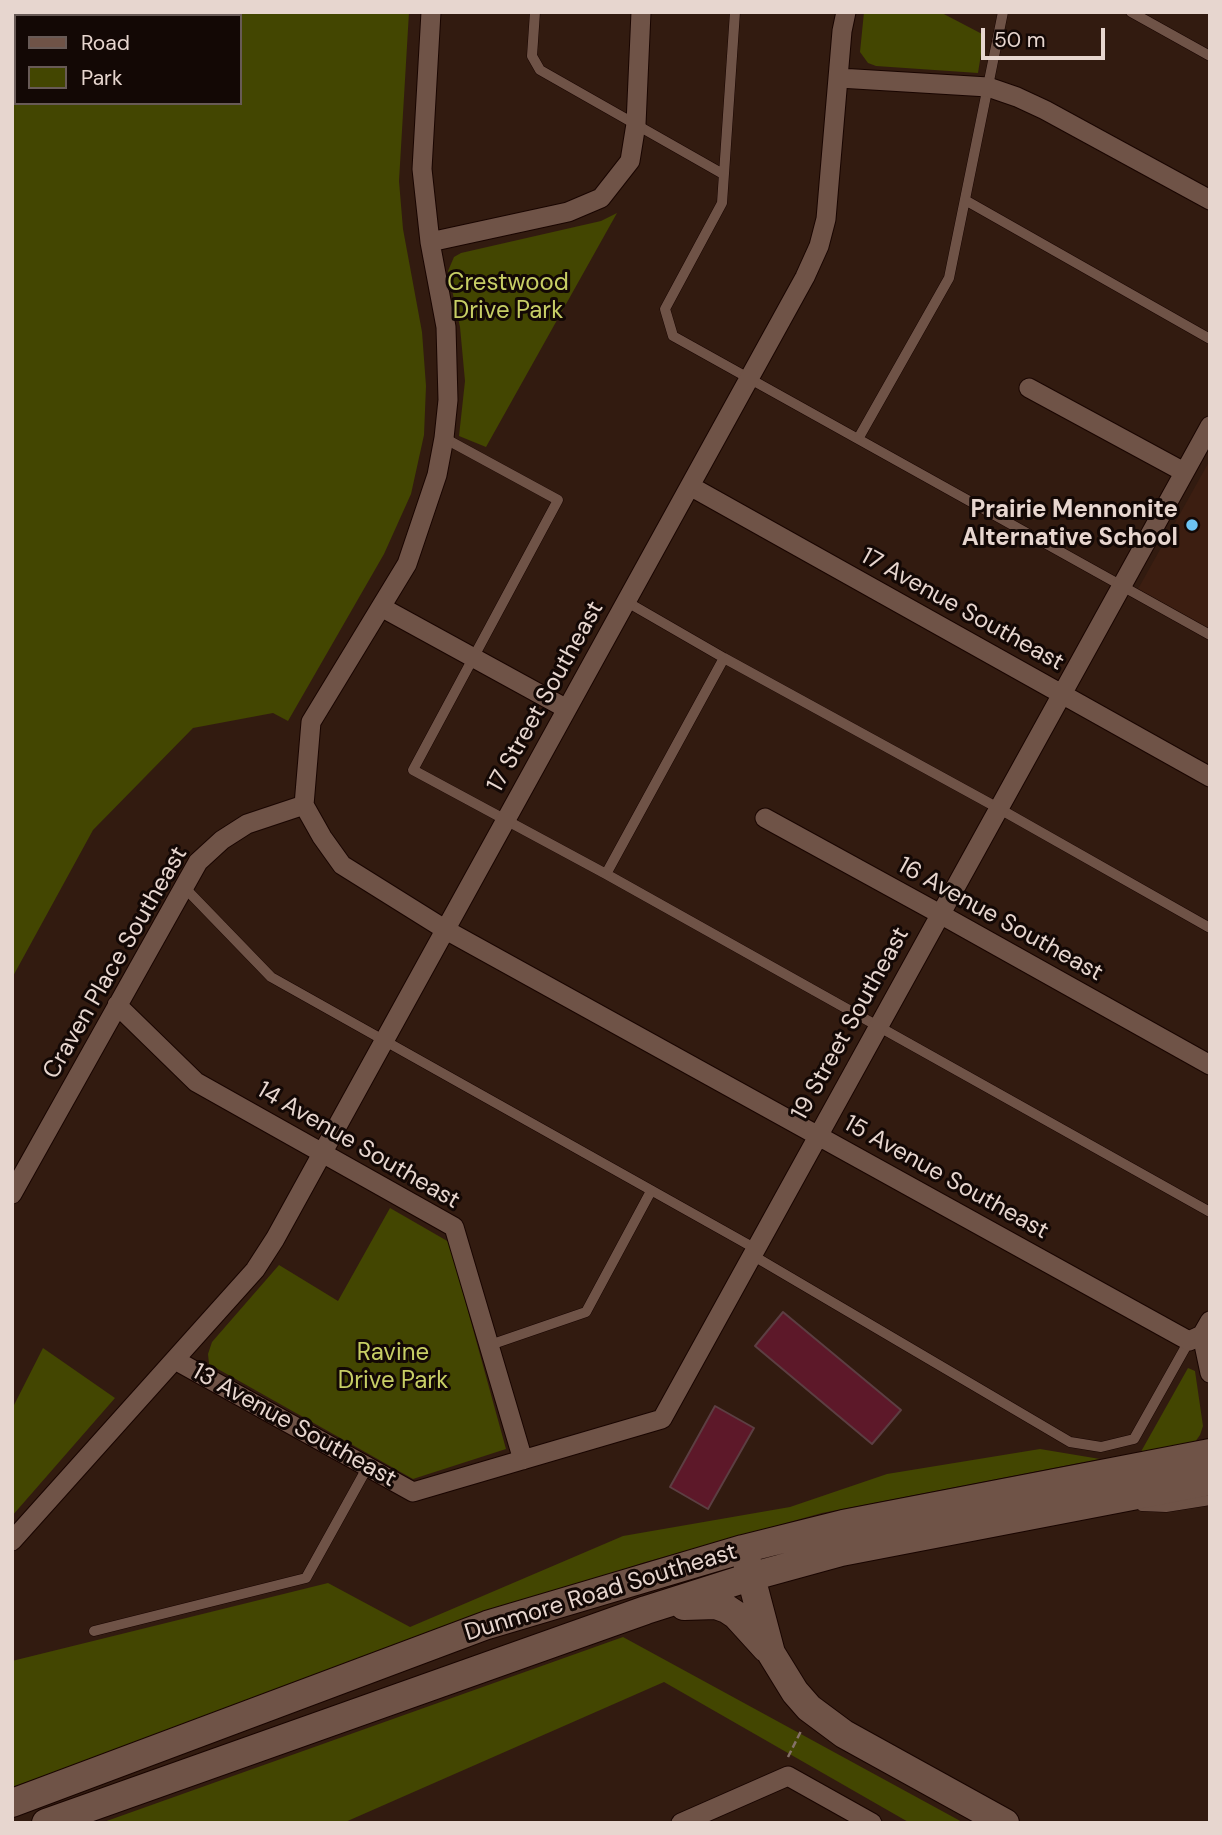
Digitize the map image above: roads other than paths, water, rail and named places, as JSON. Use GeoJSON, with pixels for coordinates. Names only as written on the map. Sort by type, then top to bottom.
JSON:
{"type":"FeatureCollection","features":[{"type":"Feature","properties":{"kind":"main road","name":"Dunmore Road Southeast"},"geometry":{"type":"LineString","coordinates":[[12,1803],[487,1625],[743,1549],[843,1524],[1210,1453]]}},
{"type":"Feature","properties":{"kind":"main road","name":"Dunmore Road Southeast"},"geometry":{"type":"LineString","coordinates":[[46,1823],[646,1610],[750,1577],[841,1552],[1210,1481]]}},
{"type":"Feature","properties":{"kind":"main road"},"geometry":{"type":"LineString","coordinates":[[743,1549],[771,1653]]}},
{"type":"Feature","properties":{"kind":"main road"},"geometry":{"type":"LineString","coordinates":[[646,1610],[716,1605],[736,1615],[771,1653],[795,1692],[826,1721],[1005,1823]]}},
{"type":"Feature","properties":{"kind":"street"},"geometry":{"type":"LineString","coordinates":[[304,805],[311,722],[407,564],[437,475],[444,438],[448,400],[446,327],[430,242],[422,169],[431,12]]}},
{"type":"Feature","properties":{"kind":"street"},"geometry":{"type":"LineString","coordinates":[[430,242],[568,212],[601,198],[629,161],[636,124],[641,12]]}},
{"type":"Feature","properties":{"kind":"street","name":"17 Street Southeast"},"geometry":{"type":"LineString","coordinates":[[12,1541],[255,1270],[275,1239],[806,277],[819,246],[826,219],[842,31],[846,12]]}},
{"type":"Feature","properties":{"kind":"street"},"geometry":{"type":"LineString","coordinates":[[839,78],[988,87],[1045,110],[1210,200]]}},
{"type":"Feature","properties":{"kind":"street"},"geometry":{"type":"LineString","coordinates":[[1029,388],[1184,472]]}},
{"type":"Feature","properties":{"kind":"street","name":"19 Street Southeast"},"geometry":{"type":"LineString","coordinates":[[413,1492],[662,1419],[1210,426]]}},
{"type":"Feature","properties":{"kind":"street","name":"17 Avenue Southeast"},"geometry":{"type":"LineString","coordinates":[[690,486],[1210,776]]}},
{"type":"Feature","properties":{"kind":"street"},"geometry":{"type":"LineString","coordinates":[[381,607],[567,709]]}},
{"type":"Feature","properties":{"kind":"street","name":"Craven Place Southeast"},"geometry":{"type":"LineString","coordinates":[[12,1194],[198,862],[222,840],[247,824],[304,805]]}},
{"type":"Feature","properties":{"kind":"street","name":"15 Avenue Southeast"},"geometry":{"type":"LineString","coordinates":[[304,805],[342,865],[446,930],[818,1136],[1200,1332]]}},
{"type":"Feature","properties":{"kind":"street","name":"16 Avenue Southeast"},"geometry":{"type":"LineString","coordinates":[[765,818],[1210,1065]]}},
{"type":"Feature","properties":{"kind":"street","name":"14 Avenue Southeast"},"geometry":{"type":"LineString","coordinates":[[117,1005],[196,1082],[454,1227],[523,1460]]}},
{"type":"Feature","properties":{"kind":"street"},"geometry":{"type":"LineString","coordinates":[[1200,1332],[1210,1373]]}},
{"type":"Feature","properties":{"kind":"street","name":"13 Avenue Southeast"},"geometry":{"type":"LineString","coordinates":[[176,1360],[413,1492]]}},
{"type":"Feature","properties":{"kind":"street"},"geometry":{"type":"LineString","coordinates":[[681,1823],[788,1776],[872,1823]]}},
{"type":"Feature","properties":{"kind":"lane"},"geometry":{"type":"LineString","coordinates":[[535,12],[532,56],[540,70],[723,174]]}},
{"type":"Feature","properties":{"kind":"lane"},"geometry":{"type":"LineString","coordinates":[[735,12],[722,203],[665,309],[673,336],[1210,635]]}},
{"type":"Feature","properties":{"kind":"lane"},"geometry":{"type":"LineString","coordinates":[[858,439],[949,278],[1003,12]]}},
{"type":"Feature","properties":{"kind":"lane"},"geometry":{"type":"LineString","coordinates":[[1131,12],[1210,56]]}},
{"type":"Feature","properties":{"kind":"lane"},"geometry":{"type":"LineString","coordinates":[[965,200],[1210,339]]}},
{"type":"Feature","properties":{"kind":"lane"},"geometry":{"type":"LineString","coordinates":[[444,438],[558,500],[413,770],[606,874],[1210,1212]]}},
{"type":"Feature","properties":{"kind":"lane"},"geometry":{"type":"LineString","coordinates":[[627,601],[724,658],[1210,928]]}},
{"type":"Feature","properties":{"kind":"lane"},"geometry":{"type":"LineString","coordinates":[[606,874],[724,658]]}},
{"type":"Feature","properties":{"kind":"lane"},"geometry":{"type":"LineString","coordinates":[[183,886],[271,976],[651,1191],[1070,1442],[1101,1447],[1134,1439],[1200,1332]]}},
{"type":"Feature","properties":{"kind":"lane"},"geometry":{"type":"LineString","coordinates":[[489,1345],[586,1312],[651,1191]]}},
{"type":"Feature","properties":{"kind":"lane"},"geometry":{"type":"LineString","coordinates":[[94,1631],[306,1578],[367,1468]]}},
{"type":"Feature","properties":{"kind":"lane"},"geometry":{"type":"LineString","coordinates":[[1089,1504],[1166,1507],[1210,1500]]}},
{"type":"Feature","properties":{"kind":"place","name":"Prairie Mennonite Alternative School"},"geometry":{"type":"Point","coordinates":[1192,525]}},
{"type":"Feature","properties":{"kind":"park label","name":"Crestwood Drive Park"},"geometry":{"type":"Point","coordinates":[508,298]}},
{"type":"Feature","properties":{"kind":"park label","name":"Ravine Drive Park"},"geometry":{"type":"Point","coordinates":[393,1368]}}]}
